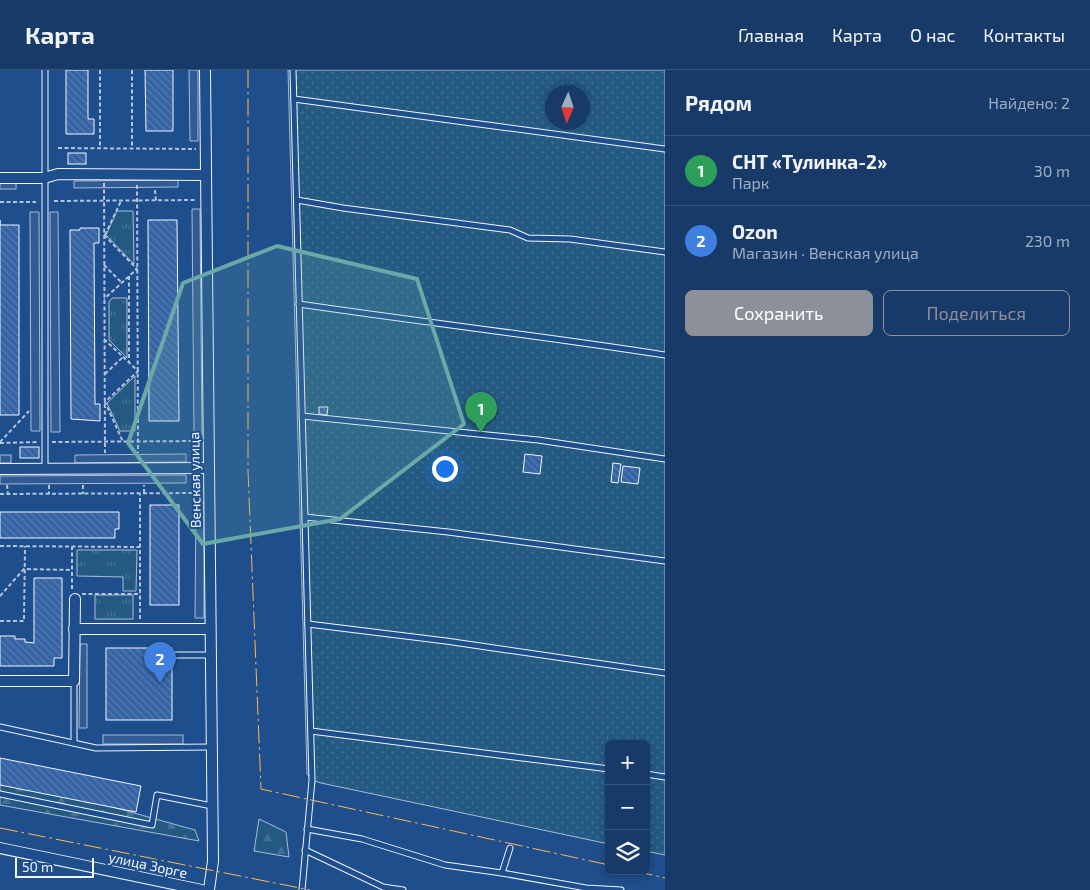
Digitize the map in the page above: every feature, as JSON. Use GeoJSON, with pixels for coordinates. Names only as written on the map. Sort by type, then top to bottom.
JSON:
{"type":"FeatureCollection","features":[{"type":"Feature","properties":{"kind":"street","name":"Венская улица"},"geometry":{"type":"LineString","coordinates":[[205,70],[213,861],[209,890]]}},
{"type":"Feature","properties":{"kind":"street"},"geometry":{"type":"LineString","coordinates":[[0,178],[44,178],[58,174],[206,175]]}},
{"type":"Feature","properties":{"kind":"street"},"geometry":{"type":"LineString","coordinates":[[0,469],[209,468]]}},
{"type":"Feature","properties":{"kind":"street"},"geometry":{"type":"LineString","coordinates":[[0,681],[74,681],[73,596]]}},
{"type":"Feature","properties":{"kind":"street"},"geometry":{"type":"LineString","coordinates":[[74,629],[210,629]]}},
{"type":"Feature","properties":{"kind":"street","name":"улица Зорге"},"geometry":{"type":"LineString","coordinates":[[0,848],[202,890]]}},
{"type":"Feature","properties":{"kind":"lane"},"geometry":{"type":"LineString","coordinates":[[45,70],[45,469]]}},
{"type":"Feature","properties":{"kind":"lane"},"geometry":{"type":"LineString","coordinates":[[294,70],[312,780],[302,890]]}},
{"type":"Feature","properties":{"kind":"lane"},"geometry":{"type":"LineString","coordinates":[[294,99],[665,149]]}},
{"type":"Feature","properties":{"kind":"lane"},"geometry":{"type":"LineString","coordinates":[[297,200],[343,208],[510,230],[528,238],[570,240],[665,252]]}},
{"type":"Feature","properties":{"kind":"lane"},"geometry":{"type":"LineString","coordinates":[[299,304],[430,323],[497,330],[665,355]]}},
{"type":"Feature","properties":{"kind":"lane"},"geometry":{"type":"LineString","coordinates":[[302,416],[538,440],[665,459]]}},
{"type":"Feature","properties":{"kind":"lane"},"geometry":{"type":"LineString","coordinates":[[305,517],[448,532],[665,561]]}},
{"type":"Feature","properties":{"kind":"lane"},"geometry":{"type":"LineString","coordinates":[[308,624],[446,641],[665,673]]}},
{"type":"Feature","properties":{"kind":"lane"},"geometry":{"type":"LineString","coordinates":[[172,655],[211,655]]}},
{"type":"Feature","properties":{"kind":"lane"},"geometry":{"type":"LineString","coordinates":[[74,681],[74,743]]}},
{"type":"Feature","properties":{"kind":"lane"},"geometry":{"type":"LineString","coordinates":[[0,728],[96,748],[212,748]]}},
{"type":"Feature","properties":{"kind":"lane"},"geometry":{"type":"LineString","coordinates":[[311,731],[605,768]]}},
{"type":"Feature","properties":{"kind":"lane"},"geometry":{"type":"LineString","coordinates":[[650,775],[665,777]]}},
{"type":"Feature","properties":{"kind":"lane"},"geometry":{"type":"LineString","coordinates":[[0,794],[152,825],[157,796],[212,806]]}},
{"type":"Feature","properties":{"kind":"lane"},"geometry":{"type":"LineString","coordinates":[[307,829],[362,839],[445,865],[586,888],[621,890]]}},
{"type":"Feature","properties":{"kind":"lane"},"geometry":{"type":"LineString","coordinates":[[502,873],[510,848]]}},
{"type":"Feature","properties":{"kind":"lane"},"geometry":{"type":"LineString","coordinates":[[305,850],[383,887],[403,890]]}},
{"type":"Feature","properties":{"kind":"path"},"geometry":{"type":"LineString","coordinates":[[100,70],[100,148]]}},
{"type":"Feature","properties":{"kind":"path"},"geometry":{"type":"LineString","coordinates":[[132,70],[132,148]]}},
{"type":"Feature","properties":{"kind":"path"},"geometry":{"type":"LineString","coordinates":[[58,148],[206,149]]}},
{"type":"Feature","properties":{"kind":"path"},"geometry":{"type":"LineString","coordinates":[[104,174],[105,453]]}},
{"type":"Feature","properties":{"kind":"path"},"geometry":{"type":"LineString","coordinates":[[137,174],[138,453]]}},
{"type":"Feature","properties":{"kind":"path"},"geometry":{"type":"LineString","coordinates":[[155,190],[156,201]]}},
{"type":"Feature","properties":{"kind":"path"},"geometry":{"type":"LineString","coordinates":[[0,202],[206,200]]}},
{"type":"Feature","properties":{"kind":"path"},"geometry":{"type":"LineString","coordinates":[[104,235],[121,201]]}},
{"type":"Feature","properties":{"kind":"path"},"geometry":{"type":"LineString","coordinates":[[104,235],[137,269]]}},
{"type":"Feature","properties":{"kind":"path"},"geometry":{"type":"LineString","coordinates":[[104,264],[122,283]]}},
{"type":"Feature","properties":{"kind":"path"},"geometry":{"type":"LineString","coordinates":[[104,299],[137,269]]}},
{"type":"Feature","properties":{"kind":"path"},"geometry":{"type":"LineString","coordinates":[[129,276],[129,363]]}},
{"type":"Feature","properties":{"kind":"path"},"geometry":{"type":"LineString","coordinates":[[104,339],[138,371]]}},
{"type":"Feature","properties":{"kind":"path"},"geometry":{"type":"LineString","coordinates":[[105,374],[123,357]]}},
{"type":"Feature","properties":{"kind":"path"},"geometry":{"type":"LineString","coordinates":[[105,402],[138,371]]}},
{"type":"Feature","properties":{"kind":"path"},"geometry":{"type":"LineString","coordinates":[[105,402],[123,442]]}},
{"type":"Feature","properties":{"kind":"path"},"geometry":{"type":"LineString","coordinates":[[0,442],[29,411]]}},
{"type":"Feature","properties":{"kind":"path"},"geometry":{"type":"LineString","coordinates":[[0,442],[209,441]]}},
{"type":"Feature","properties":{"kind":"path"},"geometry":{"type":"LineString","coordinates":[[49,485],[49,494]]}},
{"type":"Feature","properties":{"kind":"path"},"geometry":{"type":"LineString","coordinates":[[83,485],[83,494]]}},
{"type":"Feature","properties":{"kind":"path"},"geometry":{"type":"LineString","coordinates":[[144,485],[144,493]]}},
{"type":"Feature","properties":{"kind":"path"},"geometry":{"type":"LineString","coordinates":[[8,486],[8,494]]}},
{"type":"Feature","properties":{"kind":"path"},"geometry":{"type":"LineString","coordinates":[[0,494],[209,492]]}},
{"type":"Feature","properties":{"kind":"path"},"geometry":{"type":"LineString","coordinates":[[140,493],[140,629]]}},
{"type":"Feature","properties":{"kind":"path"},"geometry":{"type":"LineString","coordinates":[[0,546],[140,547]]}},
{"type":"Feature","properties":{"kind":"path"},"geometry":{"type":"LineString","coordinates":[[0,620],[24,621],[25,546]]}},
{"type":"Feature","properties":{"kind":"path"},"geometry":{"type":"LineString","coordinates":[[72,546],[73,596],[140,594]]}},
{"type":"Feature","properties":{"kind":"path"},"geometry":{"type":"LineString","coordinates":[[0,596],[24,570],[72,570]]}},
{"type":"Feature","properties":{"kind":"highlighted area"},"geometry":{"type":"Polygon","coordinates":[[[277,246],[417,279],[464,424],[340,519],[203,544],[128,443],[183,283],[277,246]]]}},
{"type":"Feature","properties":{"kind":"green space"},"geometry":{"type":"Polygon","coordinates":[[[288,70],[665,70],[665,855],[650,852],[650,740],[605,740],[605,843],[312,780],[307,774],[288,70]]]}},
{"type":"Feature","properties":{"kind":"green space"},"geometry":{"type":"Polygon","coordinates":[[[117,211],[133,211],[134,264],[106,235],[117,211]]]}},
{"type":"Feature","properties":{"kind":"green space"},"geometry":{"type":"Polygon","coordinates":[[[112,298],[127,298],[127,358],[109,340],[109,302],[112,298]]]}},
{"type":"Feature","properties":{"kind":"green space"},"geometry":{"type":"Polygon","coordinates":[[[135,376],[135,431],[120,431],[107,403],[135,376]]]}},
{"type":"Feature","properties":{"kind":"green space"},"geometry":{"type":"Polygon","coordinates":[[[77,550],[137,550],[136,591],[123,591],[123,577],[77,576],[77,550]]]}},
{"type":"Feature","properties":{"kind":"green space"},"geometry":{"type":"Polygon","coordinates":[[[95,595],[133,595],[133,619],[95,619],[95,595]]]}},
{"type":"Feature","properties":{"kind":"green space"},"geometry":{"type":"Polygon","coordinates":[[[0,784],[98,803],[195,830],[199,841],[0,805],[0,784]]]}},
{"type":"Feature","properties":{"kind":"green space"},"geometry":{"type":"Polygon","coordinates":[[[259,819],[286,832],[289,857],[254,851],[259,819]]]}},
{"type":"Feature","properties":{"kind":"shaded area"},"geometry":{"type":"Polygon","coordinates":[[[189,70],[198,70],[198,141],[190,141],[189,70]]]}},
{"type":"Feature","properties":{"kind":"shaded area"},"geometry":{"type":"Polygon","coordinates":[[[178,180],[178,187],[74,188],[74,181],[178,180]]]}},
{"type":"Feature","properties":{"kind":"shaded area"},"geometry":{"type":"Polygon","coordinates":[[[0,182],[16,182],[16,189],[0,189],[0,182]]]}},
{"type":"Feature","properties":{"kind":"shaded area"},"geometry":{"type":"Polygon","coordinates":[[[192,209],[200,209],[202,434],[194,434],[192,209]]]}},
{"type":"Feature","properties":{"kind":"shaded area"},"geometry":{"type":"Polygon","coordinates":[[[30,212],[39,212],[40,431],[31,431],[30,212]]]}},
{"type":"Feature","properties":{"kind":"shaded area"},"geometry":{"type":"Polygon","coordinates":[[[50,212],[58,212],[60,432],[51,432],[50,212]]]}},
{"type":"Feature","properties":{"kind":"shaded area"},"geometry":{"type":"Polygon","coordinates":[[[186,454],[186,462],[75,463],[75,455],[186,454]]]}},
{"type":"Feature","properties":{"kind":"shaded area"},"geometry":{"type":"Polygon","coordinates":[[[0,455],[11,455],[11,463],[0,463],[0,455]]]}},
{"type":"Feature","properties":{"kind":"shaded area"},"geometry":{"type":"Polygon","coordinates":[[[186,475],[186,483],[0,484],[0,476],[186,475]]]}},
{"type":"Feature","properties":{"kind":"shaded area"},"geometry":{"type":"Polygon","coordinates":[[[196,502],[204,502],[204,618],[195,618],[196,502]]]}},
{"type":"Feature","properties":{"kind":"shaded area"},"geometry":{"type":"Polygon","coordinates":[[[80,644],[87,644],[87,728],[79,728],[80,644]]]}},
{"type":"Feature","properties":{"kind":"shaded area"},"geometry":{"type":"Polygon","coordinates":[[[103,735],[183,735],[183,744],[103,744],[103,735]]]}},
{"type":"Feature","properties":{"kind":"building"},"geometry":{"type":"Polygon","coordinates":[[[66,70],[88,70],[88,119],[94,119],[94,134],[66,134],[66,70]]]}},
{"type":"Feature","properties":{"kind":"building"},"geometry":{"type":"Polygon","coordinates":[[[145,70],[173,70],[173,131],[146,131],[145,70]]]}},
{"type":"Feature","properties":{"kind":"building"},"geometry":{"type":"Polygon","coordinates":[[[68,153],[86,153],[86,164],[68,164],[68,153]]]}},
{"type":"Feature","properties":{"kind":"building"},"geometry":{"type":"Polygon","coordinates":[[[148,220],[177,220],[179,421],[149,421],[148,220]]]}},
{"type":"Feature","properties":{"kind":"building"},"geometry":{"type":"Polygon","coordinates":[[[0,225],[19,225],[19,415],[0,415],[0,225]]]}},
{"type":"Feature","properties":{"kind":"building"},"geometry":{"type":"Polygon","coordinates":[[[80,228],[99,228],[99,243],[94,243],[95,404],[100,404],[100,421],[71,419],[70,230],[80,230],[80,228]]]}},
{"type":"Feature","properties":{"kind":"building"},"geometry":{"type":"Polygon","coordinates":[[[319,407],[328,407],[327,415],[319,414],[319,407]]]}},
{"type":"Feature","properties":{"kind":"building"},"geometry":{"type":"Polygon","coordinates":[[[20,447],[39,447],[39,458],[20,458],[20,447]]]}},
{"type":"Feature","properties":{"kind":"building"},"geometry":{"type":"Polygon","coordinates":[[[525,454],[542,456],[540,474],[523,472],[525,454]]]}},
{"type":"Feature","properties":{"kind":"building"},"geometry":{"type":"Polygon","coordinates":[[[613,463],[621,464],[618,483],[611,482],[613,463]]]}},
{"type":"Feature","properties":{"kind":"building"},"geometry":{"type":"Polygon","coordinates":[[[623,466],[640,468],[638,484],[621,482],[623,466]]]}},
{"type":"Feature","properties":{"kind":"building"},"geometry":{"type":"Polygon","coordinates":[[[150,505],[179,505],[179,605],[150,605],[150,505]]]}},
{"type":"Feature","properties":{"kind":"building"},"geometry":{"type":"Polygon","coordinates":[[[0,512],[119,512],[119,529],[115,529],[115,538],[0,538],[0,512]]]}},
{"type":"Feature","properties":{"kind":"building"},"geometry":{"type":"Polygon","coordinates":[[[34,578],[62,578],[62,658],[54,658],[54,666],[0,666],[0,636],[15,636],[15,639],[25,639],[25,642],[34,643],[34,578]]]}},
{"type":"Feature","properties":{"kind":"building"},"geometry":{"type":"Polygon","coordinates":[[[106,648],[172,648],[172,720],[106,720],[106,648]]]}},
{"type":"Feature","properties":{"kind":"building"},"geometry":{"type":"Polygon","coordinates":[[[0,758],[141,786],[136,812],[0,785],[0,758]]]}},
{"type":"Feature","properties":{"kind":"power"},"geometry":{"type":"LineString","coordinates":[[248,70],[248,471],[261,789],[605,864]]}},
{"type":"Feature","properties":{"kind":"power"},"geometry":{"type":"LineString","coordinates":[[0,828],[310,890]]}},
{"type":"Feature","properties":{"kind":"power"},"geometry":{"type":"LineString","coordinates":[[650,874],[665,878]]}},
{"type":"Feature","properties":{"kind":"place","name":"СНТ «Тулинка-2»"},"geometry":{"type":"Point","coordinates":[481,433]}},
{"type":"Feature","properties":{"kind":"place","name":"Ozon"},"geometry":{"type":"Point","coordinates":[160,683]}}]}
